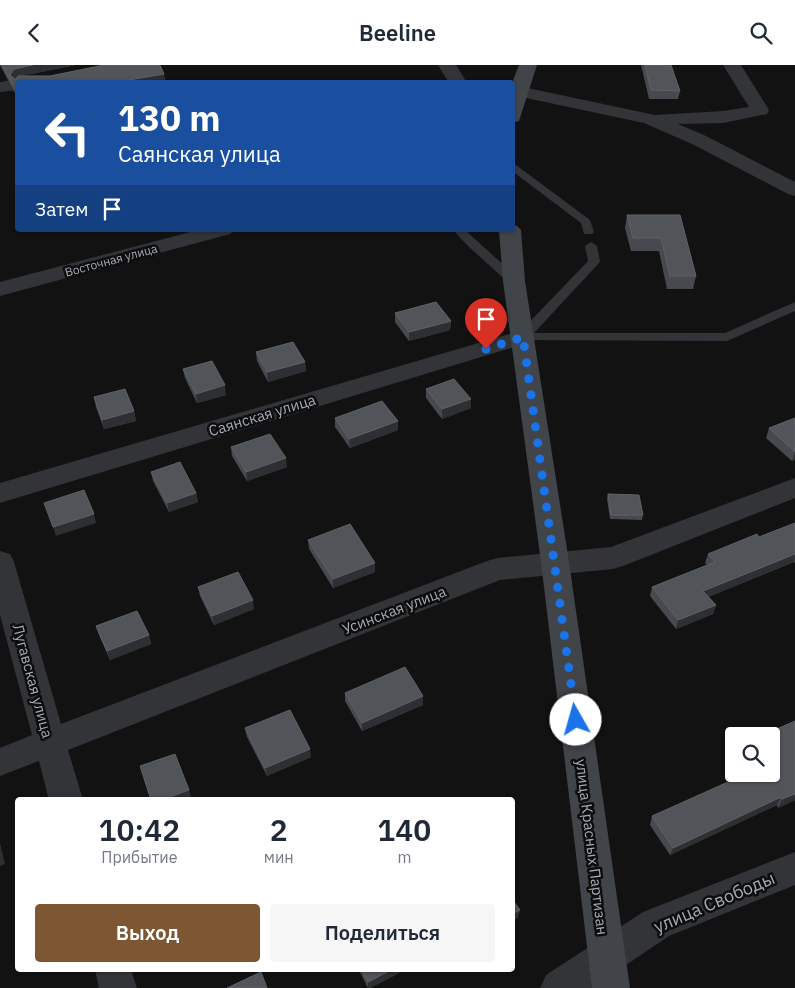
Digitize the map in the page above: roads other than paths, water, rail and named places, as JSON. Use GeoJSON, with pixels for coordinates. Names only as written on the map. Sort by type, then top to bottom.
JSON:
{"type":"FeatureCollection","features":[{"type":"Feature","properties":{"kind":"main road"},"geometry":{"type":"LineString","coordinates":[[515,104],[528,65]]}},
{"type":"Feature","properties":{"kind":"main road","name":"улица Красных Партизан"},"geometry":{"type":"LineString","coordinates":[[510,232],[514,281],[555,562],[608,972]]}},
{"type":"Feature","properties":{"kind":"street"},"geometry":{"type":"LineString","coordinates":[[447,65],[456,80]]}},
{"type":"Feature","properties":{"kind":"street"},"geometry":{"type":"LineString","coordinates":[[650,119],[723,117],[760,110],[732,65]]}},
{"type":"Feature","properties":{"kind":"street"},"geometry":{"type":"LineString","coordinates":[[0,87],[15,84]]}},
{"type":"Feature","properties":{"kind":"street"},"geometry":{"type":"LineString","coordinates":[[518,91],[650,119],[699,140],[795,190]]}},
{"type":"Feature","properties":{"kind":"street","name":"Восточная улица"},"geometry":{"type":"LineString","coordinates":[[0,289],[215,232]]}},
{"type":"Feature","properties":{"kind":"street","name":"Саянская улица"},"geometry":{"type":"LineString","coordinates":[[0,493],[523,337]]}},
{"type":"Feature","properties":{"kind":"street","name":"Усинская улица"},"geometry":{"type":"LineString","coordinates":[[0,762],[497,569],[612,558],[795,488]]}},
{"type":"Feature","properties":{"kind":"street","name":"Лугавская улица"},"geometry":{"type":"LineString","coordinates":[[0,562],[65,797]]}},
{"type":"Feature","properties":{"kind":"street","name":"улица Свободы"},"geometry":{"type":"LineString","coordinates":[[559,988],[608,972],[656,924],[795,867]]}},
{"type":"Feature","properties":{"kind":"street"},"geometry":{"type":"LineString","coordinates":[[114,972],[118,988]]}},
{"type":"Feature","properties":{"kind":"lane"},"geometry":{"type":"LineString","coordinates":[[515,167],[586,222],[588,231]]}},
{"type":"Feature","properties":{"kind":"lane"},"geometry":{"type":"LineString","coordinates":[[461,232],[514,281]]}},
{"type":"Feature","properties":{"kind":"lane"},"geometry":{"type":"LineString","coordinates":[[523,337],[594,262],[591,246]]}},
{"type":"Feature","properties":{"kind":"lane"},"geometry":{"type":"LineString","coordinates":[[523,337],[727,337],[795,306]]}}]}
